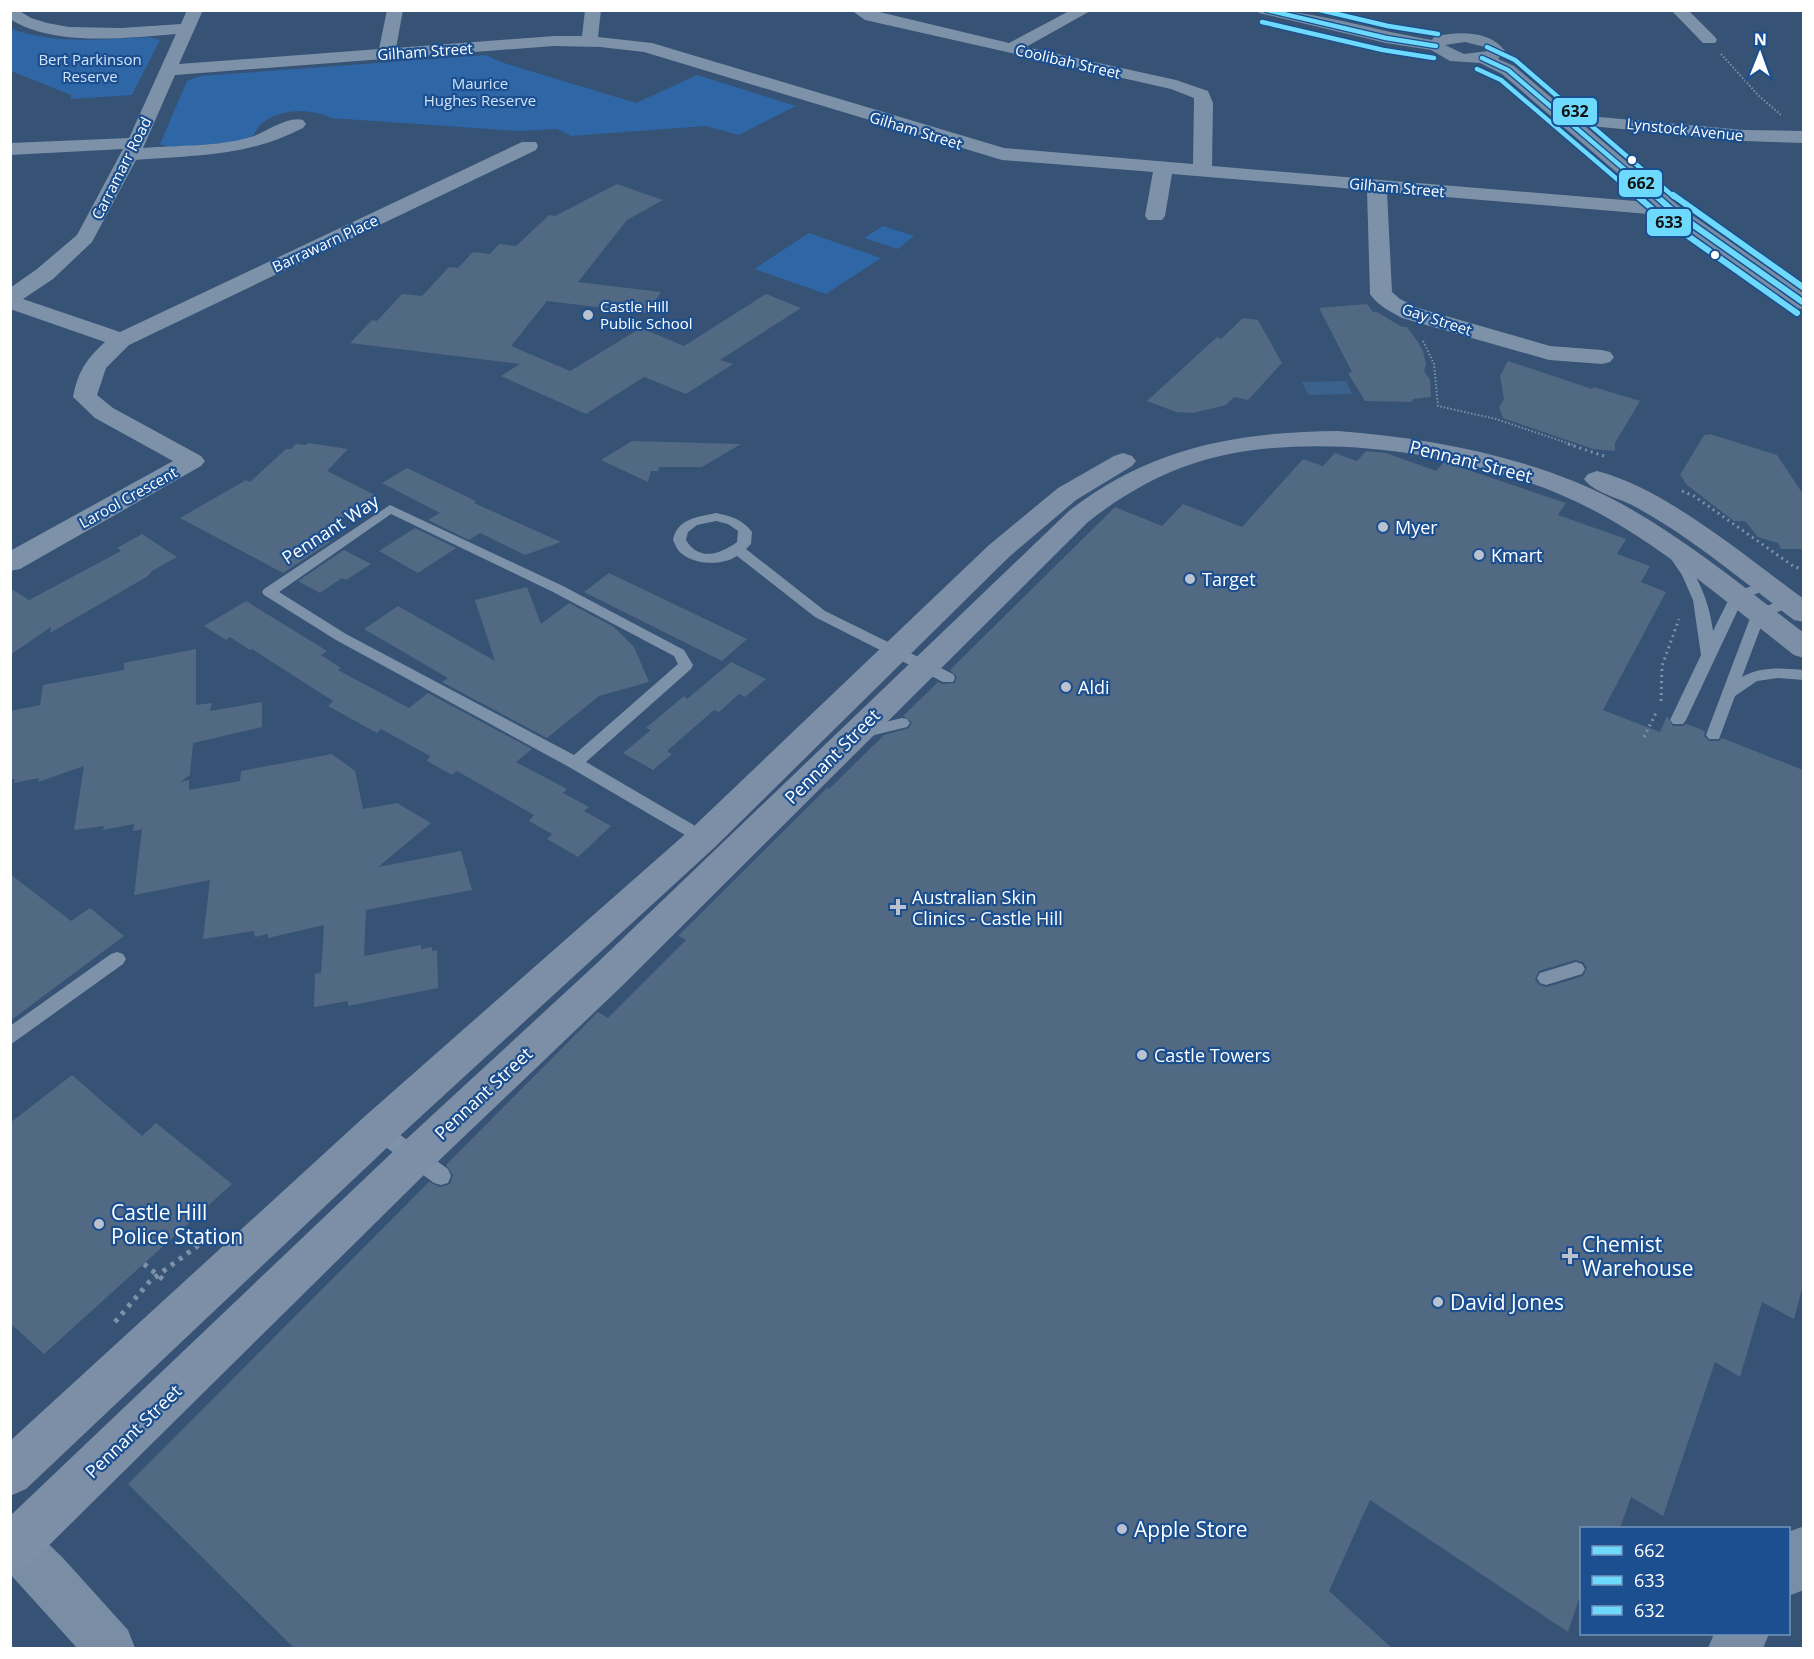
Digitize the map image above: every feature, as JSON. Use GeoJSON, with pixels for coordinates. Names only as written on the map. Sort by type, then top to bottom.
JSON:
{"type":"FeatureCollection","features":[{"type":"Feature","properties":{"kind":"main road","name":"Pennant Street"},"geometry":{"type":"LineString","coordinates":[[10,1473],[378,1130],[703,838],[922,665],[1008,544],[1066,494],[1113,465],[1156,448],[1212,434],[1264,426],[1366,424],[1411,428],[1483,441],[1540,457],[1603,481],[1652,506],[1696,532],[1797,608]]}},
{"type":"Feature","properties":{"kind":"main road","name":"Pennant Street"},"geometry":{"type":"LineString","coordinates":[[12,1545],[428,1167],[609,975],[922,665],[1079,516],[1105,496],[1140,476],[1192,456],[1252,443],[1314,438],[1368,439],[1436,449],[1508,468],[1561,487],[1611,509],[1666,543],[1803,648]]}},
{"type":"Feature","properties":{"kind":"street","name":"Carramarr Road"},"geometry":{"type":"LineString","coordinates":[[10,300],[45,274],[85,238],[132,149],[195,10]]}},
{"type":"Feature","properties":{"kind":"street"},"geometry":{"type":"LineString","coordinates":[[386,54],[395,10]]}},
{"type":"Feature","properties":{"kind":"street"},"geometry":{"type":"LineString","coordinates":[[590,40],[593,10]]}},
{"type":"Feature","properties":{"kind":"street","name":"Coolibah Street"},"geometry":{"type":"LineString","coordinates":[[859,10],[871,17],[1176,86],[1202,95],[1204,103],[1202,171]]}},
{"type":"Feature","properties":{"kind":"street"},"geometry":{"type":"LineString","coordinates":[[1011,48],[1084,10]]}},
{"type":"Feature","properties":{"kind":"street"},"geometry":{"type":"LineString","coordinates":[[1266,10],[1386,38],[1436,46],[1453,56],[1482,58],[1508,70],[1672,210],[1803,303]]}},
{"type":"Feature","properties":{"kind":"street"},"geometry":{"type":"LineString","coordinates":[[1679,10],[1709,40]]}},
{"type":"Feature","properties":{"kind":"street"},"geometry":{"type":"LineString","coordinates":[[10,12],[31,25],[64,31],[97,33],[187,28]]}},
{"type":"Feature","properties":{"kind":"street"},"geometry":{"type":"LineString","coordinates":[[1463,22],[1471,38]]}},
{"type":"Feature","properties":{"kind":"street"},"geometry":{"type":"LineString","coordinates":[[1436,46],[1436,43],[1446,38],[1471,38],[1495,47],[1495,54],[1482,58]]}},
{"type":"Feature","properties":{"kind":"street","name":"Gilham Street"},"geometry":{"type":"LineString","coordinates":[[169,70],[590,40],[646,47],[1002,154],[1672,210]]}},
{"type":"Feature","properties":{"kind":"street","name":"Lynstock Avenue"},"geometry":{"type":"LineString","coordinates":[[1566,119],[1601,120],[1759,136],[1803,137]]}},
{"type":"Feature","properties":{"kind":"street"},"geometry":{"type":"LineString","coordinates":[[10,149],[240,146],[271,137],[297,124]]}},
{"type":"Feature","properties":{"kind":"street","name":"Barrawarn Place"},"geometry":{"type":"LineString","coordinates":[[121,340],[529,146]]}},
{"type":"Feature","properties":{"kind":"street"},"geometry":{"type":"LineString","coordinates":[[1155,216],[1163,168]]}},
{"type":"Feature","properties":{"kind":"street","name":"Gay Street"},"geometry":{"type":"LineString","coordinates":[[1377,185],[1382,294],[1392,304],[1410,313],[1549,354],[1602,357]]}},
{"type":"Feature","properties":{"kind":"street"},"geometry":{"type":"LineString","coordinates":[[10,300],[121,340]]}},
{"type":"Feature","properties":{"kind":"street","name":"Larool Crescent"},"geometry":{"type":"LineString","coordinates":[[10,563],[192,461],[104,413],[85,397],[88,375],[100,359],[121,340]]}},
{"type":"Feature","properties":{"kind":"street"},"geometry":{"type":"LineString","coordinates":[[12,1545],[46,1575],[110,1648]]}},
{"type":"Feature","properties":{"kind":"street"},"geometry":{"type":"LineString","coordinates":[[1790,1569],[1803,1550]]}},
{"type":"Feature","properties":{"kind":"street"},"geometry":{"type":"LineString","coordinates":[[1733,1648],[1743,1635]]}},
{"type":"Feature","properties":{"kind":"lane","name":"Pennant Way"},"geometry":{"type":"LineString","coordinates":[[575,763],[686,665],[679,653],[558,589],[390,509],[269,592],[341,638],[575,763],[703,838]]}},
{"type":"Feature","properties":{"kind":"lane"},"geometry":{"type":"LineString","coordinates":[[716,517],[725,518],[741,526],[745,532],[744,544],[738,550],[729,555],[705,559],[685,552],[678,539],[680,532],[695,521],[716,517]]}},
{"type":"Feature","properties":{"kind":"lane"},"geometry":{"type":"LineString","coordinates":[[1666,543],[1683,563],[1696,588],[1707,628],[1708,658]]}},
{"type":"Feature","properties":{"kind":"lane"},"geometry":{"type":"LineString","coordinates":[[738,550],[820,614],[922,665]]}},
{"type":"Feature","properties":{"kind":"lane"},"geometry":{"type":"LineString","coordinates":[[1678,720],[1737,596],[1766,585]]}},
{"type":"Feature","properties":{"kind":"lane"},"geometry":{"type":"LineString","coordinates":[[1714,735],[1759,613],[1797,608]]}},
{"type":"Feature","properties":{"kind":"lane"},"geometry":{"type":"LineString","coordinates":[[1728,693],[1753,677],[1778,673],[1803,675]]}},
{"type":"Feature","properties":{"kind":"lane"},"geometry":{"type":"LineString","coordinates":[[852,736],[883,726],[902,723]]}},
{"type":"Feature","properties":{"kind":"lane"},"geometry":{"type":"LineString","coordinates":[[10,1037],[117,958]]}},
{"type":"Feature","properties":{"kind":"lane"},"geometry":{"type":"LineString","coordinates":[[1546,978],[1576,969]]}},
{"type":"Feature","properties":{"kind":"lane"},"geometry":{"type":"LineString","coordinates":[[378,1130],[428,1167]]}},
{"type":"Feature","properties":{"kind":"path"},"geometry":{"type":"LineString","coordinates":[[1709,40],[1758,95],[1781,116]]}},
{"type":"Feature","properties":{"kind":"path"},"geometry":{"type":"LineString","coordinates":[[1410,313],[1434,364],[1438,406],[1496,419],[1605,456]]}},
{"type":"Feature","properties":{"kind":"path"},"geometry":{"type":"LineString","coordinates":[[1675,488],[1694,496],[1793,566],[1803,570]]}},
{"type":"Feature","properties":{"kind":"path"},"geometry":{"type":"LineString","coordinates":[[1644,737],[1661,702],[1662,666],[1678,626],[1679,615]]}},
{"type":"Feature","properties":{"kind":"path"},"geometry":{"type":"LineString","coordinates":[[113,1324],[126,1307],[158,1275],[204,1242]]}},
{"type":"Feature","properties":{"kind":"path"},"geometry":{"type":"LineString","coordinates":[[144,1264],[172,1287]]}},
{"type":"Feature","properties":{"kind":"green space","name":"Bert Parkinson Reserve"},"geometry":{"type":"Polygon","coordinates":[[[10,28],[43,37],[61,39],[97,40],[150,37],[160,40],[132,95],[71,99],[71,95],[11,71],[10,28]]]}},
{"type":"Feature","properties":{"kind":"green space","name":"Maurice Hughes Reserve"},"geometry":{"type":"Polygon","coordinates":[[[486,55],[501,62],[636,103],[697,75],[796,106],[739,135],[706,126],[571,136],[557,129],[517,131],[331,118],[299,111],[277,115],[267,120],[259,126],[254,135],[244,141],[171,148],[160,144],[187,81],[200,76],[486,55]]]}},
{"type":"Feature","properties":{"kind":"green space"},"geometry":{"type":"Polygon","coordinates":[[[883,226],[914,236],[898,249],[864,238],[883,226]]]}},
{"type":"Feature","properties":{"kind":"green space"},"geometry":{"type":"Polygon","coordinates":[[[809,233],[881,258],[826,294],[754,269],[809,233]]]}},
{"type":"Feature","properties":{"kind":"shaded area"},"geometry":{"type":"Polygon","coordinates":[[[1346,381],[1352,394],[1308,395],[1302,382],[1346,381]]]}},
{"type":"Feature","properties":{"kind":"building"},"geometry":{"type":"Polygon","coordinates":[[[617,184],[663,200],[627,220],[578,282],[661,292],[647,313],[547,301],[511,346],[570,371],[641,328],[684,346],[766,294],[801,308],[720,360],[733,364],[686,394],[644,377],[586,414],[501,376],[520,364],[350,343],[372,320],[377,321],[402,294],[422,296],[449,267],[458,268],[473,252],[490,254],[499,244],[516,246],[549,215],[555,216],[617,184]]]}},
{"type":"Feature","properties":{"kind":"building"},"geometry":{"type":"Polygon","coordinates":[[[1367,304],[1373,312],[1377,312],[1402,327],[1407,327],[1418,342],[1426,364],[1424,371],[1430,380],[1431,397],[1413,399],[1412,402],[1365,401],[1348,373],[1352,372],[1319,308],[1367,304]]]}},
{"type":"Feature","properties":{"kind":"building"},"geometry":{"type":"Polygon","coordinates":[[[1243,318],[1258,320],[1282,363],[1248,400],[1234,397],[1226,405],[1193,413],[1176,412],[1147,401],[1217,337],[1221,339],[1243,318]]]}},
{"type":"Feature","properties":{"kind":"building"},"geometry":{"type":"Polygon","coordinates":[[[1508,361],[1592,389],[1594,387],[1640,401],[1615,443],[1615,451],[1593,449],[1503,418],[1499,407],[1504,399],[1500,376],[1508,361]]]}},
{"type":"Feature","properties":{"kind":"building"},"geometry":{"type":"Polygon","coordinates":[[[1710,434],[1777,455],[1803,494],[1803,549],[1781,549],[1778,543],[1758,537],[1745,521],[1734,521],[1687,485],[1680,475],[1704,435],[1710,434]]]}},
{"type":"Feature","properties":{"kind":"building"},"geometry":{"type":"Polygon","coordinates":[[[632,441],[741,444],[702,467],[659,467],[658,471],[651,471],[648,482],[601,460],[632,441]]]}},
{"type":"Feature","properties":{"kind":"building"},"geometry":{"type":"Polygon","coordinates":[[[308,443],[348,449],[327,471],[377,496],[337,521],[339,524],[319,536],[330,542],[283,573],[180,518],[246,480],[250,482],[286,449],[291,449],[296,444],[306,445],[308,443]]]}},
{"type":"Feature","properties":{"kind":"building","name":"Castle Towers"},"geometry":{"type":"Polygon","coordinates":[[[1366,451],[1386,453],[1436,471],[1444,462],[1566,503],[1558,515],[1626,539],[1617,554],[1650,566],[1641,582],[1666,592],[1603,710],[1660,732],[1667,716],[1673,726],[1686,724],[1705,731],[1704,736],[1709,741],[1719,741],[1722,738],[1803,770],[1803,1285],[1794,1319],[1762,1302],[1740,1377],[1715,1362],[1663,1516],[1631,1497],[1620,1527],[1580,1527],[1580,1596],[1568,1632],[1370,1500],[1329,1591],[1392,1648],[294,1648],[128,1484],[429,1182],[440,1187],[450,1184],[453,1175],[446,1165],[598,1012],[608,1018],[686,940],[678,936],[827,788],[829,789],[884,735],[909,728],[912,722],[903,716],[938,682],[955,683],[957,677],[950,670],[1115,507],[1162,526],[1183,504],[1242,527],[1303,459],[1323,466],[1335,453],[1357,461],[1366,451]],[[1575,960],[1539,971],[1535,979],[1539,985],[1547,987],[1583,976],[1587,968],[1583,962],[1575,960]]]}},
{"type":"Feature","properties":{"kind":"building"},"geometry":{"type":"Polygon","coordinates":[[[407,468],[476,501],[474,503],[561,542],[525,555],[480,533],[469,540],[428,520],[440,513],[382,483],[407,468]]]}},
{"type":"Feature","properties":{"kind":"building"},"geometry":{"type":"Polygon","coordinates":[[[415,528],[456,548],[418,573],[379,551],[415,528]]]}},
{"type":"Feature","properties":{"kind":"building"},"geometry":{"type":"Polygon","coordinates":[[[142,534],[177,557],[50,633],[51,627],[10,655],[10,588],[29,600],[121,551],[117,548],[142,534]]]}},
{"type":"Feature","properties":{"kind":"building"},"geometry":{"type":"Polygon","coordinates":[[[344,550],[371,564],[346,580],[342,578],[320,593],[298,581],[344,550]]]}},
{"type":"Feature","properties":{"kind":"building"},"geometry":{"type":"Polygon","coordinates":[[[609,573],[747,639],[722,661],[584,592],[609,573]]]}},
{"type":"Feature","properties":{"kind":"building"},"geometry":{"type":"Polygon","coordinates":[[[527,587],[541,624],[569,603],[614,627],[634,647],[649,682],[599,696],[547,738],[442,682],[448,678],[364,629],[398,606],[495,661],[475,600],[527,587]]]}},
{"type":"Feature","properties":{"kind":"building"},"geometry":{"type":"Polygon","coordinates":[[[246,601],[327,651],[321,655],[341,668],[338,670],[409,708],[428,693],[532,749],[516,762],[567,789],[563,793],[589,807],[584,811],[611,826],[578,857],[547,839],[552,834],[529,821],[534,815],[457,771],[452,775],[427,761],[430,756],[381,729],[377,733],[328,706],[333,701],[252,649],[250,650],[230,637],[226,640],[204,626],[246,601]]]}},
{"type":"Feature","properties":{"kind":"building"},"geometry":{"type":"Polygon","coordinates":[[[196,649],[196,705],[212,703],[210,711],[262,702],[262,727],[193,743],[190,775],[180,782],[189,780],[189,790],[240,781],[241,771],[332,754],[355,771],[363,809],[397,803],[431,823],[378,867],[461,851],[472,890],[366,910],[364,956],[421,945],[421,949],[432,947],[432,951],[437,950],[438,988],[348,1006],[348,1001],[314,1007],[315,974],[321,973],[324,925],[268,938],[268,934],[255,937],[254,931],[203,939],[210,880],[134,895],[142,829],[133,831],[134,824],[103,830],[104,826],[74,830],[84,766],[38,782],[39,778],[14,783],[15,779],[10,780],[10,711],[40,705],[43,685],[124,670],[124,663],[196,649]]]}},
{"type":"Feature","properties":{"kind":"building"},"geometry":{"type":"Polygon","coordinates":[[[731,662],[766,679],[745,697],[739,694],[719,712],[714,710],[667,751],[672,754],[653,770],[623,753],[651,730],[646,728],[684,696],[687,699],[731,662]]]}},
{"type":"Feature","properties":{"kind":"building"},"geometry":{"type":"Polygon","coordinates":[[[10,874],[71,921],[90,908],[124,936],[10,1021],[10,874]]]}},
{"type":"Feature","properties":{"kind":"building","name":"Castle Hill Police Station"},"geometry":{"type":"Polygon","coordinates":[[[72,1075],[142,1136],[156,1123],[232,1184],[44,1354],[10,1323],[10,1123],[72,1075]]]}},
{"type":"Feature","properties":{"kind":"transit line","name":"662"},"geometry":{"type":"LineString","coordinates":[[1267,10],[1386,38],[1436,46]]}},
{"type":"Feature","properties":{"kind":"transit line","name":"632"},"geometry":{"type":"LineString","coordinates":[[1320,10],[1388,26],[1438,34]]}},
{"type":"Feature","properties":{"kind":"transit line","name":"633"},"geometry":{"type":"LineString","coordinates":[[1262,22],[1383,50],[1434,58]]}},
{"type":"Feature","properties":{"kind":"transit line","name":"632"},"geometry":{"type":"LineString","coordinates":[[1487,47],[1515,60],[1679,201],[1804,288]]}},
{"type":"Feature","properties":{"kind":"transit line","name":"662"},"geometry":{"type":"LineString","coordinates":[[1482,58],[1508,70],[1672,210],[1804,303]]}},
{"type":"Feature","properties":{"kind":"transit line","name":"633"},"geometry":{"type":"LineString","coordinates":[[1477,69],[1501,80],[1664,219],[1797,313]]}},
{"type":"Feature","properties":{"kind":"place","name":"Castle Hill Public School"},"geometry":{"type":"Point","coordinates":[588,315]}},
{"type":"Feature","properties":{"kind":"place","name":"Myer"},"geometry":{"type":"Point","coordinates":[1383,527]}},
{"type":"Feature","properties":{"kind":"place","name":"Kmart"},"geometry":{"type":"Point","coordinates":[1479,555]}},
{"type":"Feature","properties":{"kind":"place","name":"Target"},"geometry":{"type":"Point","coordinates":[1190,579]}},
{"type":"Feature","properties":{"kind":"place","name":"Aldi"},"geometry":{"type":"Point","coordinates":[1066,687]}},
{"type":"Feature","properties":{"kind":"place","name":"Australian Skin Clinics - Castle Hill"},"geometry":{"type":"Point","coordinates":[898,907]}},
{"type":"Feature","properties":{"kind":"place","name":"Castle Towers"},"geometry":{"type":"Point","coordinates":[1142,1055]}},
{"type":"Feature","properties":{"kind":"place","name":"Castle Hill Police Station"},"geometry":{"type":"Point","coordinates":[99,1224]}},
{"type":"Feature","properties":{"kind":"place","name":"Chemist Warehouse"},"geometry":{"type":"Point","coordinates":[1570,1256]}},
{"type":"Feature","properties":{"kind":"place","name":"David Jones"},"geometry":{"type":"Point","coordinates":[1438,1302]}},
{"type":"Feature","properties":{"kind":"place","name":"Apple Store"},"geometry":{"type":"Point","coordinates":[1122,1529]}}]}
